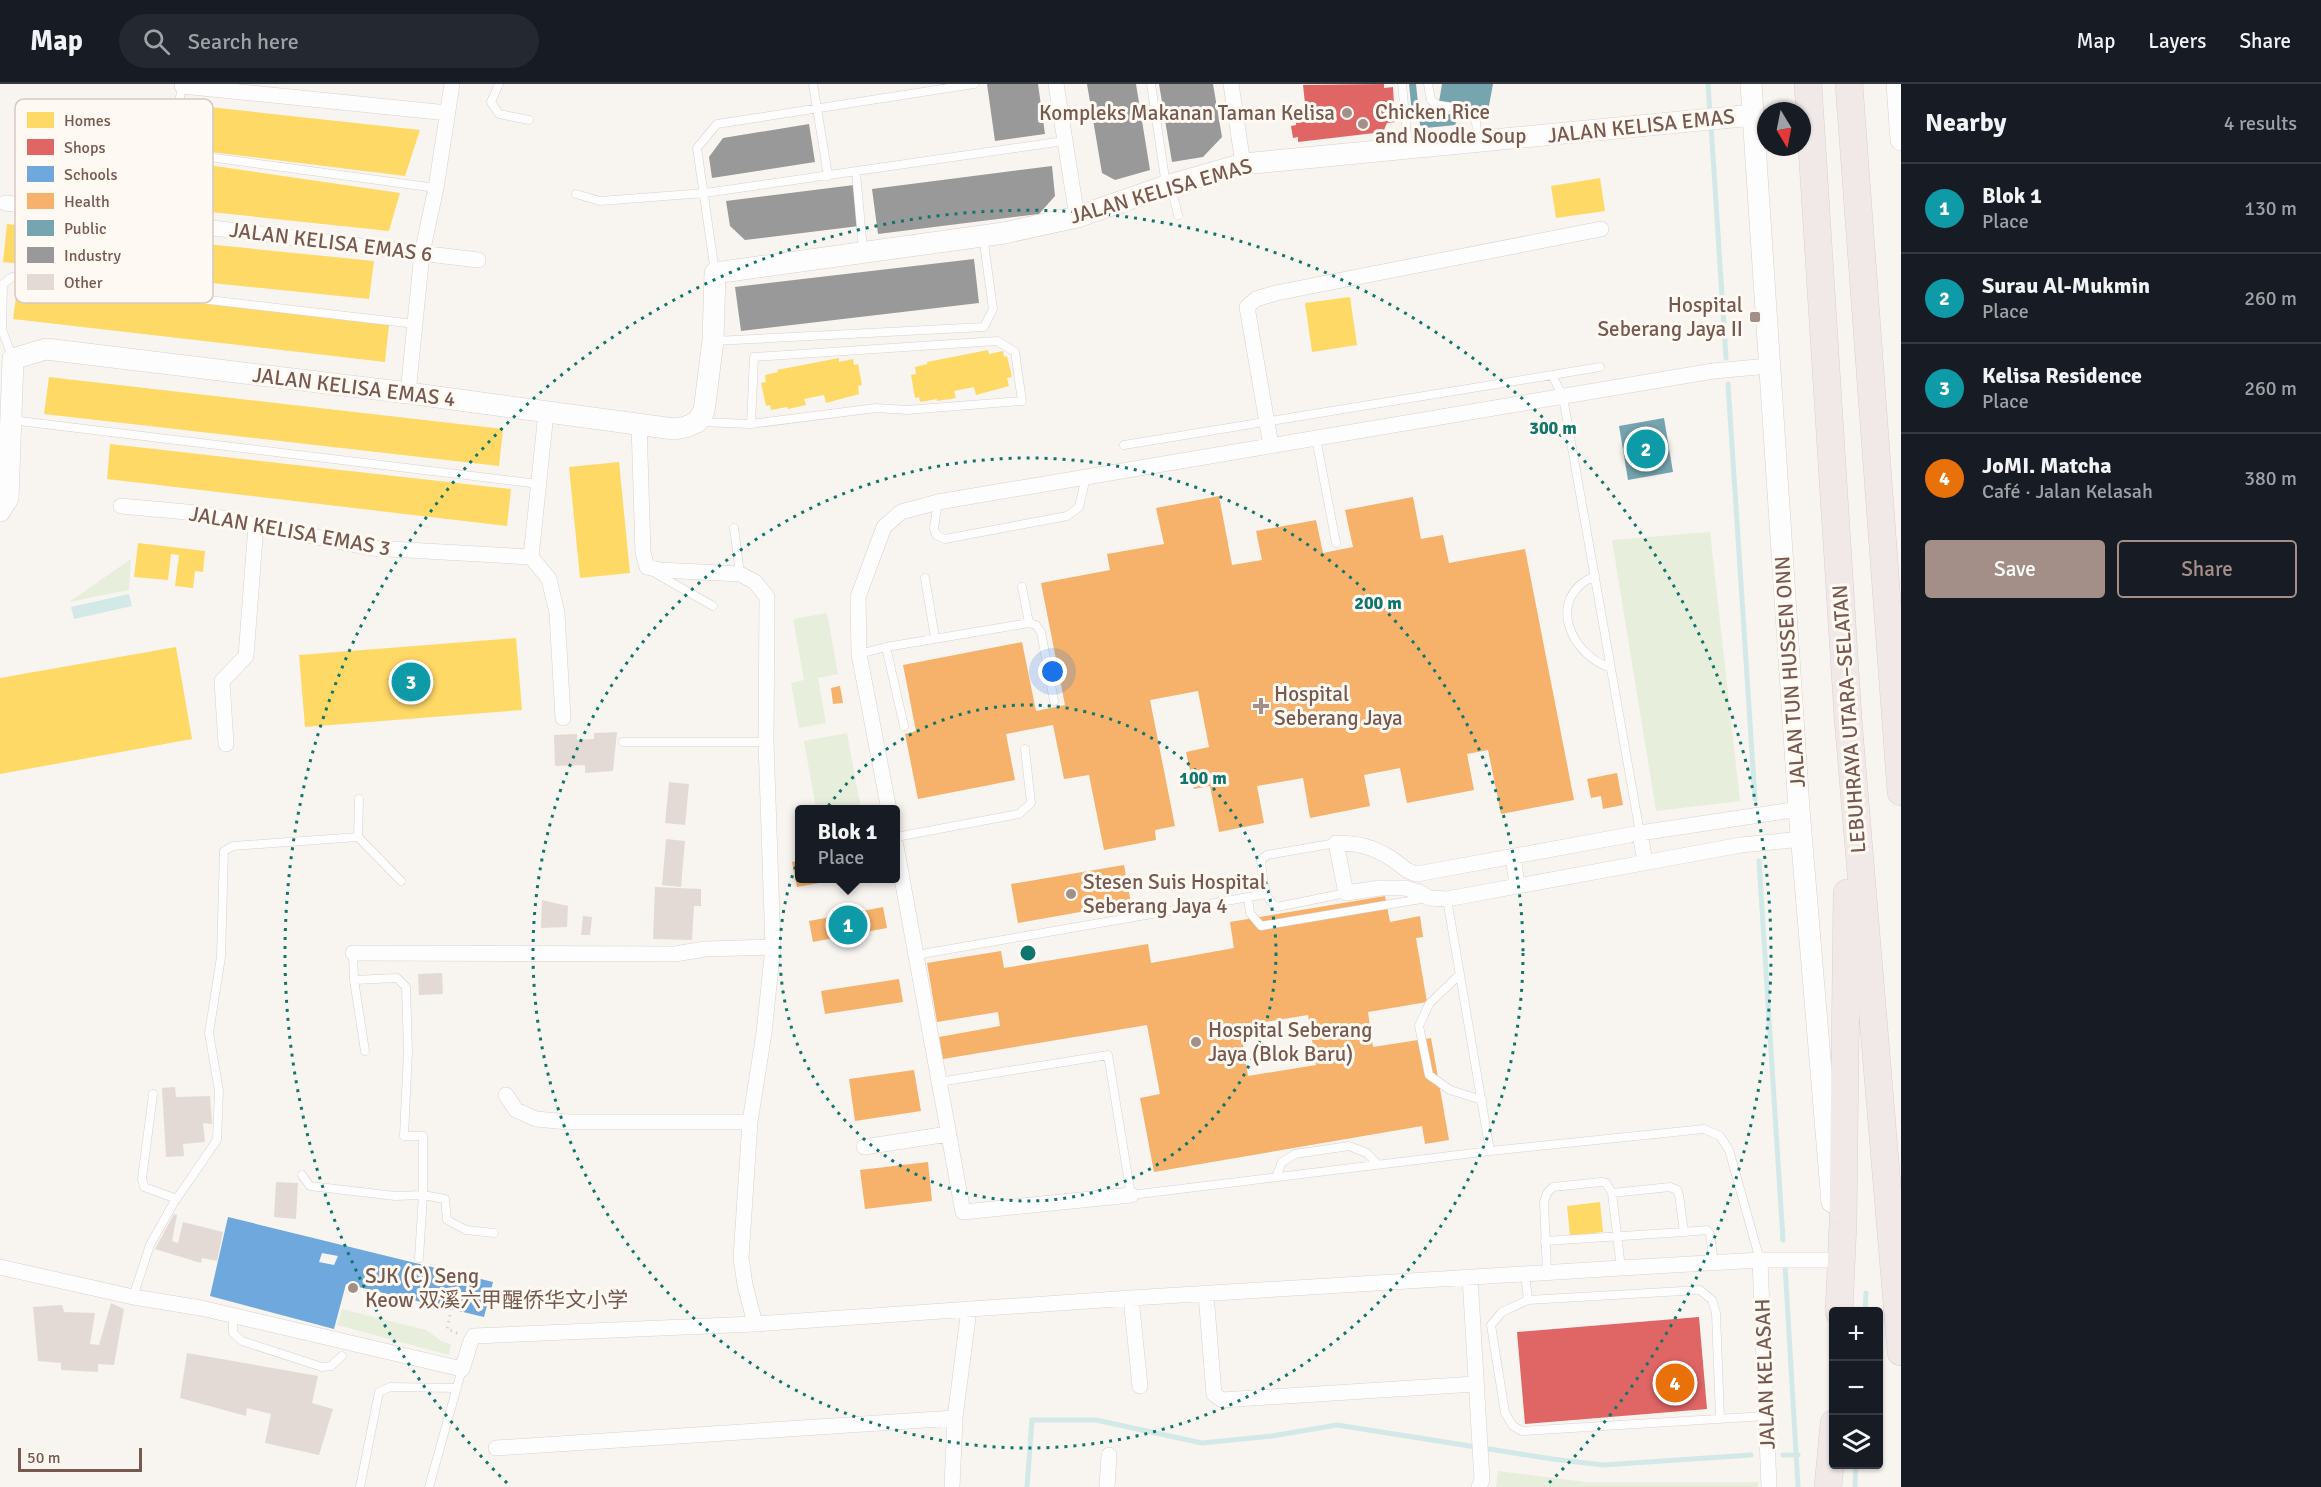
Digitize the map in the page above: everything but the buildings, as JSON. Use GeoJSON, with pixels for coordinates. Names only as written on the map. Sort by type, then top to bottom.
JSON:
{"type":"FeatureCollection","features":[{"type":"Feature","properties":{"kind":"highway","name":"LEBUHRAYA UTARA–SELATAN"},"geometry":{"type":"LineString","coordinates":[[1808,84],[1848,718],[1901,1352]]}},
{"type":"Feature","properties":{"kind":"highway"},"geometry":{"type":"LineString","coordinates":[[1849,84],[1901,792]]}},
{"type":"Feature","properties":{"kind":"highway"},"geometry":{"type":"LineString","coordinates":[[1839,1307],[1846,1071],[1848,718]]}},
{"type":"Feature","properties":{"kind":"highway"},"geometry":{"type":"LineString","coordinates":[[1828,1487],[1829,1469]]}},
{"type":"Feature","properties":{"kind":"street"},"geometry":{"type":"LineString","coordinates":[[408,393],[422,253],[436,188],[452,84]]}},
{"type":"Feature","properties":{"kind":"street"},"geometry":{"type":"LineString","coordinates":[[1056,84],[1077,217]]}},
{"type":"Feature","properties":{"kind":"street"},"geometry":{"type":"LineString","coordinates":[[1232,84],[1243,164]]}},
{"type":"Feature","properties":{"kind":"street","name":"JALAN TUN HUSSEN ONN"},"geometry":{"type":"LineString","coordinates":[[1751,84],[1742,116],[1769,366],[1799,809],[1833,1214],[1840,1260]]}},
{"type":"Feature","properties":{"kind":"street"},"geometry":{"type":"LineString","coordinates":[[1897,84],[1901,140]]}},
{"type":"Feature","properties":{"kind":"street"},"geometry":{"type":"LineString","coordinates":[[182,85],[448,113]]}},
{"type":"Feature","properties":{"kind":"street","name":"JALAN KELISA EMAS"},"geometry":{"type":"LineString","coordinates":[[715,273],[1004,233],[1077,217],[1168,186],[1243,164],[1742,116]]}},
{"type":"Feature","properties":{"kind":"street","name":"JALAN KELISA EMAS 6"},"geometry":{"type":"LineString","coordinates":[[5,203],[15,204]]}},
{"type":"Feature","properties":{"kind":"street","name":"JALAN KELISA EMAS 6"},"geometry":{"type":"LineString","coordinates":[[213,228],[478,260]]}},
{"type":"Feature","properties":{"kind":"street"},"geometry":{"type":"LineString","coordinates":[[1271,446],[1247,307],[1256,299],[1287,290],[1601,229]]}},
{"type":"Feature","properties":{"kind":"street"},"geometry":{"type":"LineString","coordinates":[[697,422],[704,411],[713,341],[715,273]]}},
{"type":"Feature","properties":{"kind":"street","name":"JALAN KELISA EMAS 4"},"geometry":{"type":"LineString","coordinates":[[13,359],[46,349],[408,393],[674,429],[697,422]]}},
{"type":"Feature","properties":{"kind":"street"},"geometry":{"type":"LineString","coordinates":[[0,511],[8,498],[13,359]]}},
{"type":"Feature","properties":{"kind":"street"},"geometry":{"type":"LineString","coordinates":[[888,805],[859,654],[858,597],[885,527],[901,512],[938,502],[1713,371],[1769,366]]}},
{"type":"Feature","properties":{"kind":"street"},"geometry":{"type":"LineString","coordinates":[[546,413],[531,557],[549,579],[557,614],[563,718]]}},
{"type":"Feature","properties":{"kind":"street"},"geometry":{"type":"LineString","coordinates":[[639,423],[642,553],[647,567],[660,570],[740,574],[755,582],[767,597],[766,742],[773,947],[764,1033],[750,1122],[741,1258],[755,1324]]}},
{"type":"Feature","properties":{"kind":"street","name":"JALAN KELISA EMAS 3"},"geometry":{"type":"LineString","coordinates":[[121,506],[197,513],[371,548],[531,557]]}},
{"type":"Feature","properties":{"kind":"street"},"geometry":{"type":"LineString","coordinates":[[226,744],[222,681],[246,656],[256,525]]}},
{"type":"Feature","properties":{"kind":"street"},"geometry":{"type":"LineString","coordinates":[[1799,809],[1640,833],[1417,874],[1408,872],[1377,849],[1355,843],[1336,843],[1346,893],[1380,888],[1405,888],[1429,898],[1447,899],[1741,845],[1802,838]]}},
{"type":"Feature","properties":{"kind":"street"},"geometry":{"type":"LineString","coordinates":[[1640,833],[1645,862]]}},
{"type":"Feature","properties":{"kind":"street"},"geometry":{"type":"LineString","coordinates":[[1513,856],[1517,885]]}},
{"type":"Feature","properties":{"kind":"street"},"geometry":{"type":"LineString","coordinates":[[900,868],[963,1212],[1131,1195]]}},
{"type":"Feature","properties":{"kind":"street"},"geometry":{"type":"LineString","coordinates":[[353,952],[675,954],[705,949],[773,947]]}},
{"type":"Feature","properties":{"kind":"street"},"geometry":{"type":"LineString","coordinates":[[506,1095],[516,1110],[536,1119],[568,1122],[750,1122]]}},
{"type":"Feature","properties":{"kind":"street"},"geometry":{"type":"LineString","coordinates":[[864,1147],[948,1134]]}},
{"type":"Feature","properties":{"kind":"street"},"geometry":{"type":"LineString","coordinates":[[0,1267],[133,1297],[233,1316],[462,1369],[474,1336],[755,1324],[1131,1298],[1760,1260],[1840,1260]]}},
{"type":"Feature","properties":{"kind":"street","name":"JALAN KELASAH"},"geometry":{"type":"LineString","coordinates":[[1760,1260],[1769,1487]]}},
{"type":"Feature","properties":{"kind":"street"},"geometry":{"type":"LineString","coordinates":[[1470,1277],[1482,1480],[1479,1487]]}},
{"type":"Feature","properties":{"kind":"street"},"geometry":{"type":"LineString","coordinates":[[1206,1294],[1214,1394],[1222,1400],[1475,1384]]}},
{"type":"Feature","properties":{"kind":"street"},"geometry":{"type":"LineString","coordinates":[[1131,1298],[1140,1386]]}},
{"type":"Feature","properties":{"kind":"street"},"geometry":{"type":"LineString","coordinates":[[952,1487],[956,1418],[969,1309]]}},
{"type":"Feature","properties":{"kind":"street"},"geometry":{"type":"LineString","coordinates":[[496,1448],[956,1418]]}},
{"type":"Feature","properties":{"kind":"street"},"geometry":{"type":"LineString","coordinates":[[1107,1487],[1109,1455]]}},
{"type":"Feature","properties":{"kind":"lane"},"geometry":{"type":"LineString","coordinates":[[499,84],[491,102],[499,114],[529,120]]}},
{"type":"Feature","properties":{"kind":"lane"},"geometry":{"type":"LineString","coordinates":[[813,84],[828,176]]}},
{"type":"Feature","properties":{"kind":"lane"},"geometry":{"type":"LineString","coordinates":[[715,273],[697,148],[717,124],[974,84]]}},
{"type":"Feature","properties":{"kind":"lane"},"geometry":{"type":"LineString","coordinates":[[1151,84],[1168,186],[1178,215]]}},
{"type":"Feature","properties":{"kind":"lane"},"geometry":{"type":"LineString","coordinates":[[1402,84],[1408,148]]}},
{"type":"Feature","properties":{"kind":"lane"},"geometry":{"type":"LineString","coordinates":[[1428,84],[1431,100],[1438,105],[1470,110],[1476,122],[1479,142]]}},
{"type":"Feature","properties":{"kind":"lane"},"geometry":{"type":"LineString","coordinates":[[576,194],[600,201],[705,193],[1064,141]]}},
{"type":"Feature","properties":{"kind":"lane"},"geometry":{"type":"LineString","coordinates":[[213,158],[436,188]]}},
{"type":"Feature","properties":{"kind":"lane"},"geometry":{"type":"LineString","coordinates":[[856,172],[864,252]]}},
{"type":"Feature","properties":{"kind":"lane"},"geometry":{"type":"LineString","coordinates":[[713,341],[984,327],[993,309],[983,235]]}},
{"type":"Feature","properties":{"kind":"lane"},"geometry":{"type":"LineString","coordinates":[[13,359],[2,330],[3,284],[15,277]]}},
{"type":"Feature","properties":{"kind":"lane"},"geometry":{"type":"LineString","coordinates":[[213,300],[415,324]]}},
{"type":"Feature","properties":{"kind":"lane"},"geometry":{"type":"LineString","coordinates":[[697,422],[751,424],[876,408],[906,410],[1022,401],[1015,352],[997,341],[754,357],[751,424]]}},
{"type":"Feature","properties":{"kind":"lane"},"geometry":{"type":"LineString","coordinates":[[1124,445],[1600,367]]}},
{"type":"Feature","properties":{"kind":"lane"},"geometry":{"type":"LineString","coordinates":[[1552,375],[1563,398],[1640,833]]}},
{"type":"Feature","properties":{"kind":"lane"},"geometry":{"type":"LineString","coordinates":[[10,420],[316,459],[539,484]]}},
{"type":"Feature","properties":{"kind":"lane"},"geometry":{"type":"LineString","coordinates":[[1316,438],[1336,543]]}},
{"type":"Feature","properties":{"kind":"lane"},"geometry":{"type":"LineString","coordinates":[[938,502],[934,528],[936,535],[945,539],[1067,516],[1079,507],[1086,477]]}},
{"type":"Feature","properties":{"kind":"lane"},"geometry":{"type":"LineString","coordinates":[[734,528],[740,574]]}},
{"type":"Feature","properties":{"kind":"lane"},"geometry":{"type":"LineString","coordinates":[[647,567],[713,606]]}},
{"type":"Feature","properties":{"kind":"lane"},"geometry":{"type":"LineString","coordinates":[[1595,576],[1584,581],[1574,591],[1568,604],[1570,633],[1598,664],[1611,668]]}},
{"type":"Feature","properties":{"kind":"lane"},"geometry":{"type":"LineString","coordinates":[[925,578],[935,638]]}},
{"type":"Feature","properties":{"kind":"lane"},"geometry":{"type":"LineString","coordinates":[[1022,586],[1029,623]]}},
{"type":"Feature","properties":{"kind":"lane"},"geometry":{"type":"LineString","coordinates":[[859,654],[935,638],[1029,623],[1036,625],[1041,632],[1054,701]]}},
{"type":"Feature","properties":{"kind":"lane"},"geometry":{"type":"LineString","coordinates":[[886,647],[904,726]]}},
{"type":"Feature","properties":{"kind":"lane"},"geometry":{"type":"LineString","coordinates":[[623,742],[766,742]]}},
{"type":"Feature","properties":{"kind":"lane"},"geometry":{"type":"LineString","coordinates":[[900,836],[1019,814],[1031,803],[1025,750]]}},
{"type":"Feature","properties":{"kind":"lane"},"geometry":{"type":"LineString","coordinates":[[359,799],[358,837],[401,881]]}},
{"type":"Feature","properties":{"kind":"lane"},"geometry":{"type":"LineString","coordinates":[[133,1297],[150,1245],[177,1198],[217,1140],[219,1091],[209,1033],[221,957],[224,851],[233,846],[358,837]]}},
{"type":"Feature","properties":{"kind":"lane"},"geometry":{"type":"LineString","coordinates":[[1336,843],[1267,855],[1261,860],[1266,894],[1269,902],[1277,907],[1346,893]]}},
{"type":"Feature","properties":{"kind":"lane"},"geometry":{"type":"LineString","coordinates":[[916,955],[1266,894]]}},
{"type":"Feature","properties":{"kind":"lane"},"geometry":{"type":"LineString","coordinates":[[1248,897],[1250,913],[1261,926],[1429,898]]}},
{"type":"Feature","properties":{"kind":"lane"},"geometry":{"type":"LineString","coordinates":[[1447,899],[1490,1151]]}},
{"type":"Feature","properties":{"kind":"lane"},"geometry":{"type":"LineString","coordinates":[[353,952],[354,980],[365,1051]]}},
{"type":"Feature","properties":{"kind":"lane"},"geometry":{"type":"LineString","coordinates":[[1460,974],[1430,1004],[1419,1026],[1429,1075],[1450,1090],[1482,1100]]}},
{"type":"Feature","properties":{"kind":"lane"},"geometry":{"type":"LineString","coordinates":[[354,980],[397,978],[406,987],[408,1051],[404,1136],[423,1136],[423,1195],[419,1258]]}},
{"type":"Feature","properties":{"kind":"lane"},"geometry":{"type":"LineString","coordinates":[[939,1082],[1108,1055],[1131,1195],[1490,1151],[1704,1129],[1720,1136],[1729,1150],[1760,1260]]}},
{"type":"Feature","properties":{"kind":"lane"},"geometry":{"type":"LineString","coordinates":[[153,1094],[142,1179],[144,1187],[177,1198]]}},
{"type":"Feature","properties":{"kind":"lane"},"geometry":{"type":"LineString","coordinates":[[1276,1177],[1282,1162],[1295,1154],[1349,1146],[1367,1153],[1378,1165]]}},
{"type":"Feature","properties":{"kind":"lane"},"geometry":{"type":"LineString","coordinates":[[302,1175],[310,1186],[395,1196],[423,1195],[445,1199],[447,1220],[466,1230],[494,1233]]}},
{"type":"Feature","properties":{"kind":"lane"},"geometry":{"type":"LineString","coordinates":[[1547,1272],[1544,1202],[1547,1193],[1552,1187],[1601,1182],[1606,1183],[1612,1193],[1622,1268]]}},
{"type":"Feature","properties":{"kind":"lane"},"geometry":{"type":"LineString","coordinates":[[1612,1193],[1670,1187],[1677,1190],[1684,1232]]}},
{"type":"Feature","properties":{"kind":"lane"},"geometry":{"type":"LineString","coordinates":[[1545,1240],[1707,1230],[1710,1234],[1714,1263]]}},
{"type":"Feature","properties":{"kind":"lane"},"geometry":{"type":"LineString","coordinates":[[1525,1274],[1528,1300]]}},
{"type":"Feature","properties":{"kind":"lane"},"geometry":{"type":"LineString","coordinates":[[1720,1418],[1716,1313],[1712,1300],[1700,1290],[1528,1300],[1502,1312],[1491,1325],[1505,1413],[1513,1426],[1522,1431],[1766,1416]]}},
{"type":"Feature","properties":{"kind":"lane"},"geometry":{"type":"LineString","coordinates":[[233,1316],[233,1333],[242,1341],[322,1367],[331,1366],[342,1356]]}},
{"type":"Feature","properties":{"kind":"lane"},"geometry":{"type":"LineString","coordinates":[[429,1487],[462,1369]]}},
{"type":"Feature","properties":{"kind":"lane"},"geometry":{"type":"LineString","coordinates":[[360,1487],[379,1392],[390,1388],[457,1388]]}},
{"type":"Feature","properties":{"kind":"path"},"geometry":{"type":"LineString","coordinates":[[450,1315],[447,1329],[471,1341]]}},
{"type":"Feature","properties":{"kind":"green space"},"geometry":{"type":"Polygon","coordinates":[[[1710,532],[1740,801],[1656,811],[1612,540],[1710,532]]]}},
{"type":"Feature","properties":{"kind":"green space"},"geometry":{"type":"Polygon","coordinates":[[[131,559],[129,590],[69,602],[131,559]]]}},
{"type":"Feature","properties":{"kind":"green space"},"geometry":{"type":"Polygon","coordinates":[[[827,613],[838,674],[818,678],[826,723],[799,728],[791,683],[804,680],[793,619],[827,613]]]}},
{"type":"Feature","properties":{"kind":"green space"},"geometry":{"type":"Polygon","coordinates":[[[847,733],[860,805],[815,805],[804,741],[847,733]]]}},
{"type":"Feature","properties":{"kind":"green space"},"geometry":{"type":"Polygon","coordinates":[[[342,1309],[426,1330],[443,1342],[451,1344],[449,1355],[337,1325],[342,1309]]]}},
{"type":"Feature","properties":{"kind":"green space"},"geometry":{"type":"Polygon","coordinates":[[[1498,1471],[1585,1482],[1758,1482],[1758,1487],[1496,1487],[1498,1471]]]}},
{"type":"Feature","properties":{"kind":"water"},"geometry":{"type":"Polygon","coordinates":[[[129,594],[132,606],[74,619],[71,607],[129,594]]]}},
{"type":"Feature","properties":{"kind":"waterway"},"geometry":{"type":"LineString","coordinates":[[1708,84],[1710,115]]}},
{"type":"Feature","properties":{"kind":"waterway"},"geometry":{"type":"LineString","coordinates":[[1711,125],[1726,358]]}},
{"type":"Feature","properties":{"kind":"waterway"},"geometry":{"type":"LineString","coordinates":[[1728,384],[1755,799]]}},
{"type":"Feature","properties":{"kind":"waterway"},"geometry":{"type":"LineString","coordinates":[[1759,861],[1783,1240]]}},
{"type":"Feature","properties":{"kind":"waterway"},"geometry":{"type":"LineString","coordinates":[[1785,1265],[1798,1487]]}},
{"type":"Feature","properties":{"kind":"waterway"},"geometry":{"type":"LineString","coordinates":[[1865,1307],[1866,1293]]}},
{"type":"Feature","properties":{"kind":"waterway"},"geometry":{"type":"LineString","coordinates":[[1027,1487],[1032,1420],[1096,1420],[1202,1443],[1272,1436],[1337,1425],[1603,1465],[1751,1455]]}},
{"type":"Feature","properties":{"kind":"waterway"},"geometry":{"type":"LineString","coordinates":[[1783,1455],[1798,1455]]}},
{"type":"Feature","properties":{"kind":"waterway"},"geometry":{"type":"LineString","coordinates":[[1855,1487],[1856,1469]]}},
{"type":"Feature","properties":{"kind":"place","name":"Kompleks Makanan Taman Kelisa"},"geometry":{"type":"Point","coordinates":[1347,113]}},
{"type":"Feature","properties":{"kind":"place","name":"Chicken Rice and Noodle Soup"},"geometry":{"type":"Point","coordinates":[1363,124]}},
{"type":"Feature","properties":{"kind":"place","name":"Hospital Seberang Jaya II"},"geometry":{"type":"Point","coordinates":[1755,317]}},
{"type":"Feature","properties":{"kind":"place","name":"Surau Al-Mukmin"},"geometry":{"type":"Point","coordinates":[1646,449]}},
{"type":"Feature","properties":{"kind":"place","name":"Kelisa Residence"},"geometry":{"type":"Point","coordinates":[411,682]}},
{"type":"Feature","properties":{"kind":"place","name":"Hospital Seberang Jaya"},"geometry":{"type":"Point","coordinates":[1261,706]}},
{"type":"Feature","properties":{"kind":"place","name":"Stesen Suis Hospital Seberang Jaya 4"},"geometry":{"type":"Point","coordinates":[1071,894]}},
{"type":"Feature","properties":{"kind":"place","name":"Blok 1"},"geometry":{"type":"Point","coordinates":[848,925]}},
{"type":"Feature","properties":{"kind":"place","name":"Hospital Seberang Jaya (Blok Baru)"},"geometry":{"type":"Point","coordinates":[1196,1042]}},
{"type":"Feature","properties":{"kind":"place","name":"SJK (C) Seng Keow 双溪六甲醒侨华文小学"},"geometry":{"type":"Point","coordinates":[353,1288]}},
{"type":"Feature","properties":{"kind":"place","name":"JoMI. Matcha"},"geometry":{"type":"Point","coordinates":[1675,1383]}}]}
